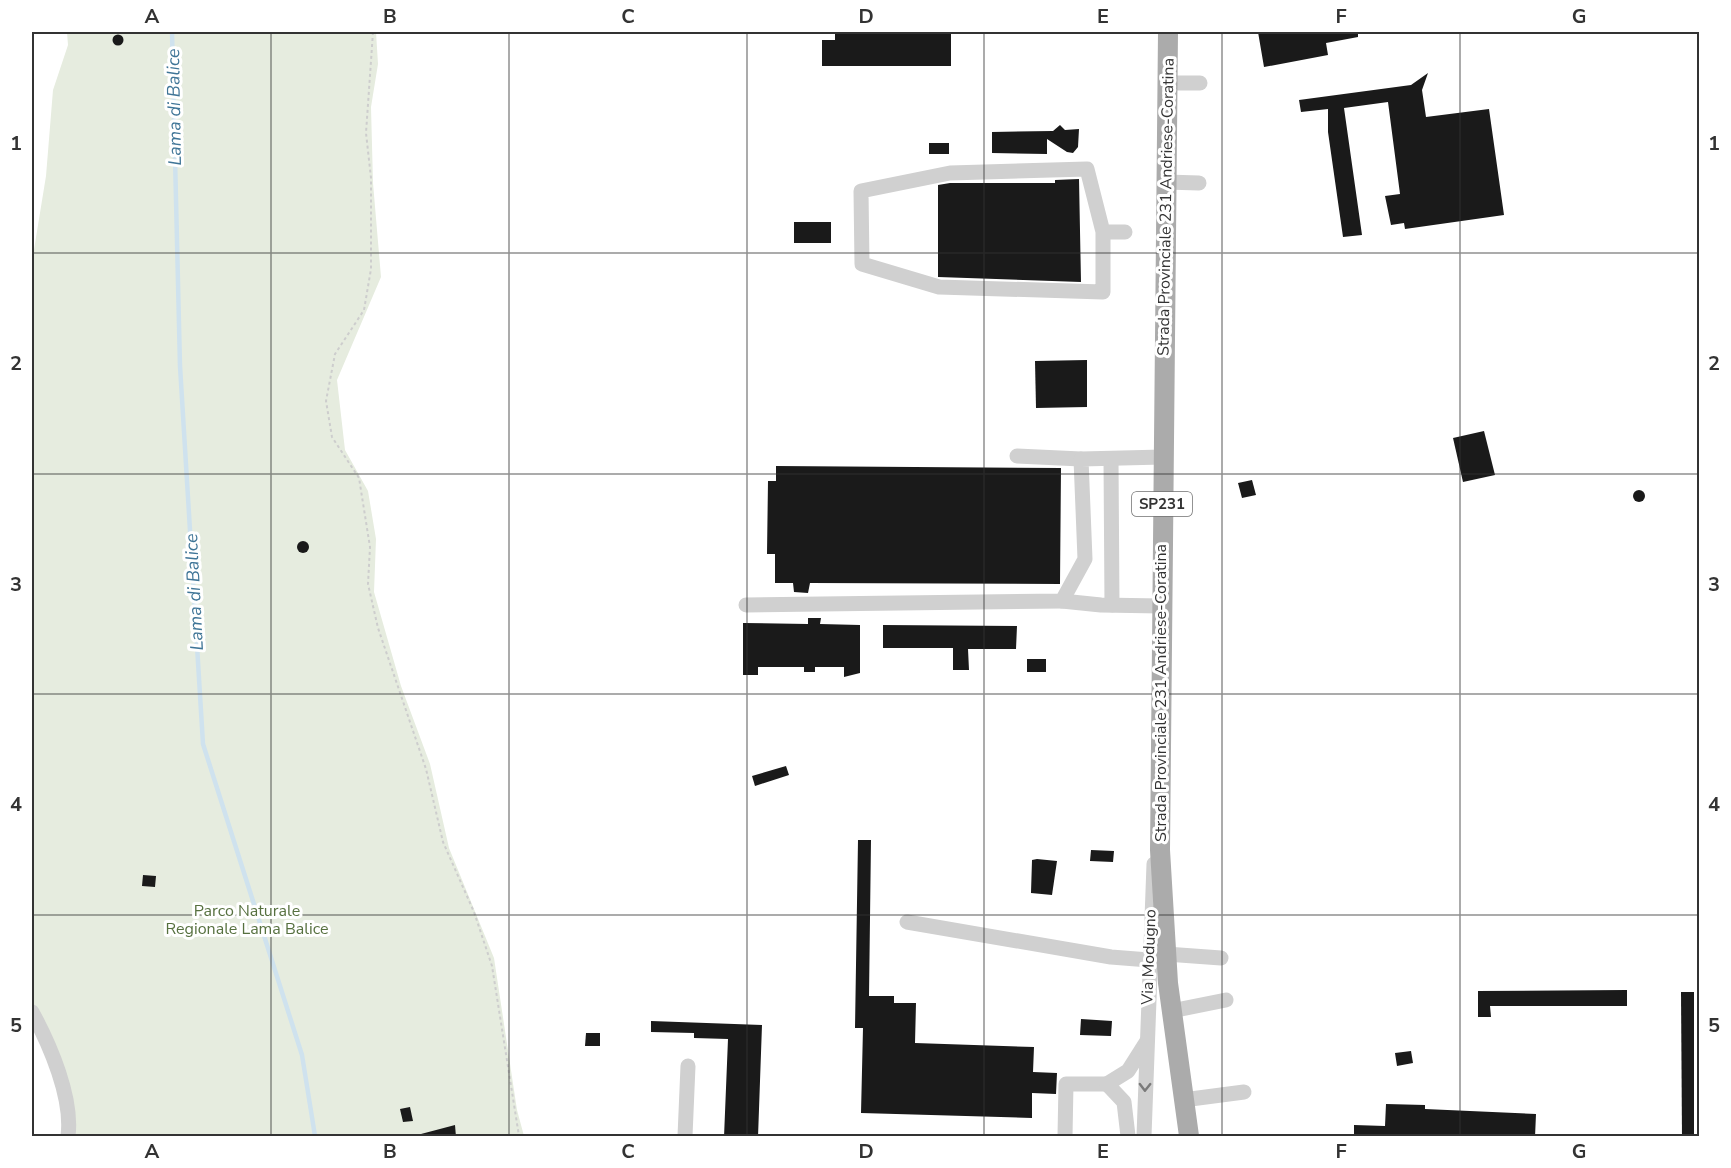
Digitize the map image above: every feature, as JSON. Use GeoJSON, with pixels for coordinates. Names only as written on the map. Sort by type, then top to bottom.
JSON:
{"type":"FeatureCollection","features":[{"type":"Feature","properties":{"kind":"main road","name":"Strada Provinciale 231 Andriese-Coratina"},"geometry":{"type":"LineString","coordinates":[[1168,32],[1157,957],[1171,1011],[1189,1137]]}},
{"type":"Feature","properties":{"kind":"street"},"geometry":{"type":"LineString","coordinates":[[1167,83],[1200,83]]}},
{"type":"Feature","properties":{"kind":"street"},"geometry":{"type":"LineString","coordinates":[[1087,169],[1103,232],[1103,292],[939,287],[862,264],[861,191],[950,174],[1087,169]]}},
{"type":"Feature","properties":{"kind":"street"},"geometry":{"type":"LineString","coordinates":[[1166,182],[1199,183]]}},
{"type":"Feature","properties":{"kind":"street"},"geometry":{"type":"LineString","coordinates":[[1103,232],[1125,232]]}},
{"type":"Feature","properties":{"kind":"street"},"geometry":{"type":"LineString","coordinates":[[1017,456],[1081,459],[1163,458]]}},
{"type":"Feature","properties":{"kind":"street"},"geometry":{"type":"LineString","coordinates":[[1062,601],[1085,560],[1081,459]]}},
{"type":"Feature","properties":{"kind":"street"},"geometry":{"type":"LineString","coordinates":[[1111,459],[1113,605]]}},
{"type":"Feature","properties":{"kind":"street"},"geometry":{"type":"LineString","coordinates":[[746,605],[1062,601],[1161,606]]}},
{"type":"Feature","properties":{"kind":"street"},"geometry":{"type":"LineString","coordinates":[[907,922],[1111,957],[1221,958]]}},
{"type":"Feature","properties":{"kind":"street","name":"Via Modugno"},"geometry":{"type":"LineString","coordinates":[[1144,1137],[1147,1041],[1157,957]]}},
{"type":"Feature","properties":{"kind":"street"},"geometry":{"type":"LineString","coordinates":[[1171,1011],[1226,1000]]}},
{"type":"Feature","properties":{"kind":"street"},"geometry":{"type":"LineString","coordinates":[[32,1012],[56,1066],[65,1100],[68,1137]]}},
{"type":"Feature","properties":{"kind":"street"},"geometry":{"type":"LineString","coordinates":[[1065,1137],[1066,1084],[1107,1084],[1128,1071],[1147,1041]]}},
{"type":"Feature","properties":{"kind":"street"},"geometry":{"type":"LineString","coordinates":[[685,1137],[688,1066]]}},
{"type":"Feature","properties":{"kind":"street"},"geometry":{"type":"LineString","coordinates":[[1107,1084],[1124,1102],[1128,1137]]}},
{"type":"Feature","properties":{"kind":"street"},"geometry":{"type":"LineString","coordinates":[[1183,1100],[1245,1092]]}},
{"type":"Feature","properties":{"kind":"path"},"geometry":{"type":"LineString","coordinates":[[373,32],[366,133],[371,178],[371,269],[364,310],[335,354],[326,400],[332,436],[359,478],[370,547],[368,584],[378,628],[426,769],[443,842],[474,912],[492,966],[519,1137]]}},
{"type":"Feature","properties":{"kind":"green space","name":"Parco Naturale Regionale Lama Balice"},"geometry":{"type":"Polygon","coordinates":[[[67,32],[376,32],[378,64],[371,107],[373,183],[381,277],[337,380],[345,450],[368,491],[376,539],[374,592],[401,686],[430,764],[449,848],[494,958],[517,1110],[524,1136],[76,1136],[38,1023],[32,1014],[32,262],[46,176],[53,90],[68,45],[67,32]]]}},
{"type":"Feature","properties":{"kind":"building"},"geometry":{"type":"Polygon","coordinates":[[[835,32],[951,32],[951,66],[822,66],[822,40],[835,40],[835,32]]]}},
{"type":"Feature","properties":{"kind":"building"},"geometry":{"type":"Polygon","coordinates":[[[1258,32],[1358,32],[1358,37],[1326,43],[1328,55],[1264,67],[1258,32]]]}},
{"type":"Feature","properties":{"kind":"building"},"geometry":{"type":"Polygon","coordinates":[[[118,34],[124,40],[118,46],[112,40],[118,34]]]}},
{"type":"Feature","properties":{"kind":"building"},"geometry":{"type":"Polygon","coordinates":[[[1428,73],[1422,90],[1426,117],[1489,109],[1504,215],[1405,229],[1404,223],[1391,225],[1385,196],[1400,194],[1388,102],[1344,108],[1362,235],[1343,237],[1328,132],[1328,109],[1301,112],[1299,100],[1411,85],[1428,73]]]}},
{"type":"Feature","properties":{"kind":"building"},"geometry":{"type":"Polygon","coordinates":[[[1060,125],[1065,130],[1079,129],[1078,147],[1073,153],[1067,152],[1047,139],[1047,154],[992,153],[992,132],[1053,131],[1060,125]]]}},
{"type":"Feature","properties":{"kind":"building"},"geometry":{"type":"Polygon","coordinates":[[[929,143],[949,143],[949,154],[929,154],[929,143]]]}},
{"type":"Feature","properties":{"kind":"building"},"geometry":{"type":"Polygon","coordinates":[[[1079,179],[1081,282],[938,277],[938,185],[1055,183],[1055,180],[1079,179]]]}},
{"type":"Feature","properties":{"kind":"building"},"geometry":{"type":"Polygon","coordinates":[[[794,222],[831,222],[831,243],[794,243],[794,222]]]}},
{"type":"Feature","properties":{"kind":"building"},"geometry":{"type":"Polygon","coordinates":[[[1087,360],[1087,407],[1036,408],[1035,361],[1087,360]]]}},
{"type":"Feature","properties":{"kind":"building"},"geometry":{"type":"Polygon","coordinates":[[[1484,431],[1495,475],[1463,482],[1453,438],[1484,431]]]}},
{"type":"Feature","properties":{"kind":"building"},"geometry":{"type":"Polygon","coordinates":[[[776,466],[1061,468],[1060,584],[810,583],[808,593],[794,592],[793,583],[775,583],[775,554],[767,554],[768,481],[776,481],[776,466]]]}},
{"type":"Feature","properties":{"kind":"building"},"geometry":{"type":"Polygon","coordinates":[[[1252,480],[1256,495],[1242,498],[1238,483],[1252,480]]]}},
{"type":"Feature","properties":{"kind":"building"},"geometry":{"type":"Polygon","coordinates":[[[1641,490],[1645,496],[1641,502],[1637,502],[1633,494],[1641,490]]]}},
{"type":"Feature","properties":{"kind":"building"},"geometry":{"type":"Polygon","coordinates":[[[305,541],[309,547],[305,553],[301,553],[297,545],[305,541]]]}},
{"type":"Feature","properties":{"kind":"building"},"geometry":{"type":"Polygon","coordinates":[[[808,618],[821,618],[820,624],[860,625],[860,673],[844,677],[844,667],[815,667],[815,672],[804,672],[804,667],[758,667],[758,675],[743,675],[743,623],[808,624],[808,618]]]}},
{"type":"Feature","properties":{"kind":"building"},"geometry":{"type":"Polygon","coordinates":[[[883,625],[1017,626],[1016,649],[968,649],[969,670],[953,670],[953,648],[883,648],[883,625]]]}},
{"type":"Feature","properties":{"kind":"building"},"geometry":{"type":"Polygon","coordinates":[[[1027,659],[1046,659],[1046,672],[1027,672],[1027,659]]]}},
{"type":"Feature","properties":{"kind":"building"},"geometry":{"type":"Polygon","coordinates":[[[786,766],[789,775],[755,786],[752,776],[786,766]]]}},
{"type":"Feature","properties":{"kind":"building"},"geometry":{"type":"Polygon","coordinates":[[[858,840],[871,840],[869,996],[894,996],[894,1003],[916,1003],[915,1043],[1034,1047],[1033,1072],[1057,1073],[1056,1094],[1032,1093],[1032,1118],[861,1113],[863,1028],[855,1028],[858,840]]]}},
{"type":"Feature","properties":{"kind":"building"},"geometry":{"type":"Polygon","coordinates":[[[1091,850],[1114,851],[1113,862],[1090,861],[1091,850]]]}},
{"type":"Feature","properties":{"kind":"building"},"geometry":{"type":"Polygon","coordinates":[[[1032,860],[1057,861],[1052,895],[1031,893],[1032,860]]]}},
{"type":"Feature","properties":{"kind":"building"},"geometry":{"type":"Polygon","coordinates":[[[143,875],[156,876],[155,887],[142,886],[143,875]]]}},
{"type":"Feature","properties":{"kind":"building"},"geometry":{"type":"Polygon","coordinates":[[[1627,990],[1627,1006],[1490,1006],[1491,1017],[1478,1017],[1478,991],[1627,990]]]}},
{"type":"Feature","properties":{"kind":"building"},"geometry":{"type":"Polygon","coordinates":[[[1681,992],[1694,992],[1694,1137],[1682,1137],[1681,992]]]}},
{"type":"Feature","properties":{"kind":"building"},"geometry":{"type":"Polygon","coordinates":[[[1081,1019],[1112,1021],[1111,1036],[1080,1035],[1081,1019]]]}},
{"type":"Feature","properties":{"kind":"building"},"geometry":{"type":"Polygon","coordinates":[[[651,1021],[762,1025],[758,1137],[724,1137],[728,1039],[694,1038],[694,1033],[651,1032],[651,1021]]]}},
{"type":"Feature","properties":{"kind":"building"},"geometry":{"type":"Polygon","coordinates":[[[586,1033],[600,1033],[600,1046],[585,1046],[586,1033]]]}},
{"type":"Feature","properties":{"kind":"building"},"geometry":{"type":"Polygon","coordinates":[[[1411,1051],[1413,1063],[1397,1066],[1395,1053],[1411,1051]]]}},
{"type":"Feature","properties":{"kind":"building"},"geometry":{"type":"Polygon","coordinates":[[[1386,1104],[1425,1105],[1425,1109],[1536,1114],[1535,1137],[1354,1137],[1354,1125],[1385,1126],[1386,1104]]]}},
{"type":"Feature","properties":{"kind":"building"},"geometry":{"type":"Polygon","coordinates":[[[410,1107],[413,1121],[403,1122],[400,1109],[410,1107]]]}},
{"type":"Feature","properties":{"kind":"building"},"geometry":{"type":"Polygon","coordinates":[[[455,1125],[456,1137],[421,1137],[421,1134],[455,1125]]]}},
{"type":"Feature","properties":{"kind":"waterway","name":"Lama di Balice"},"geometry":{"type":"LineString","coordinates":[[172,32],[180,366],[203,744],[302,1055],[315,1136]]}}]}
